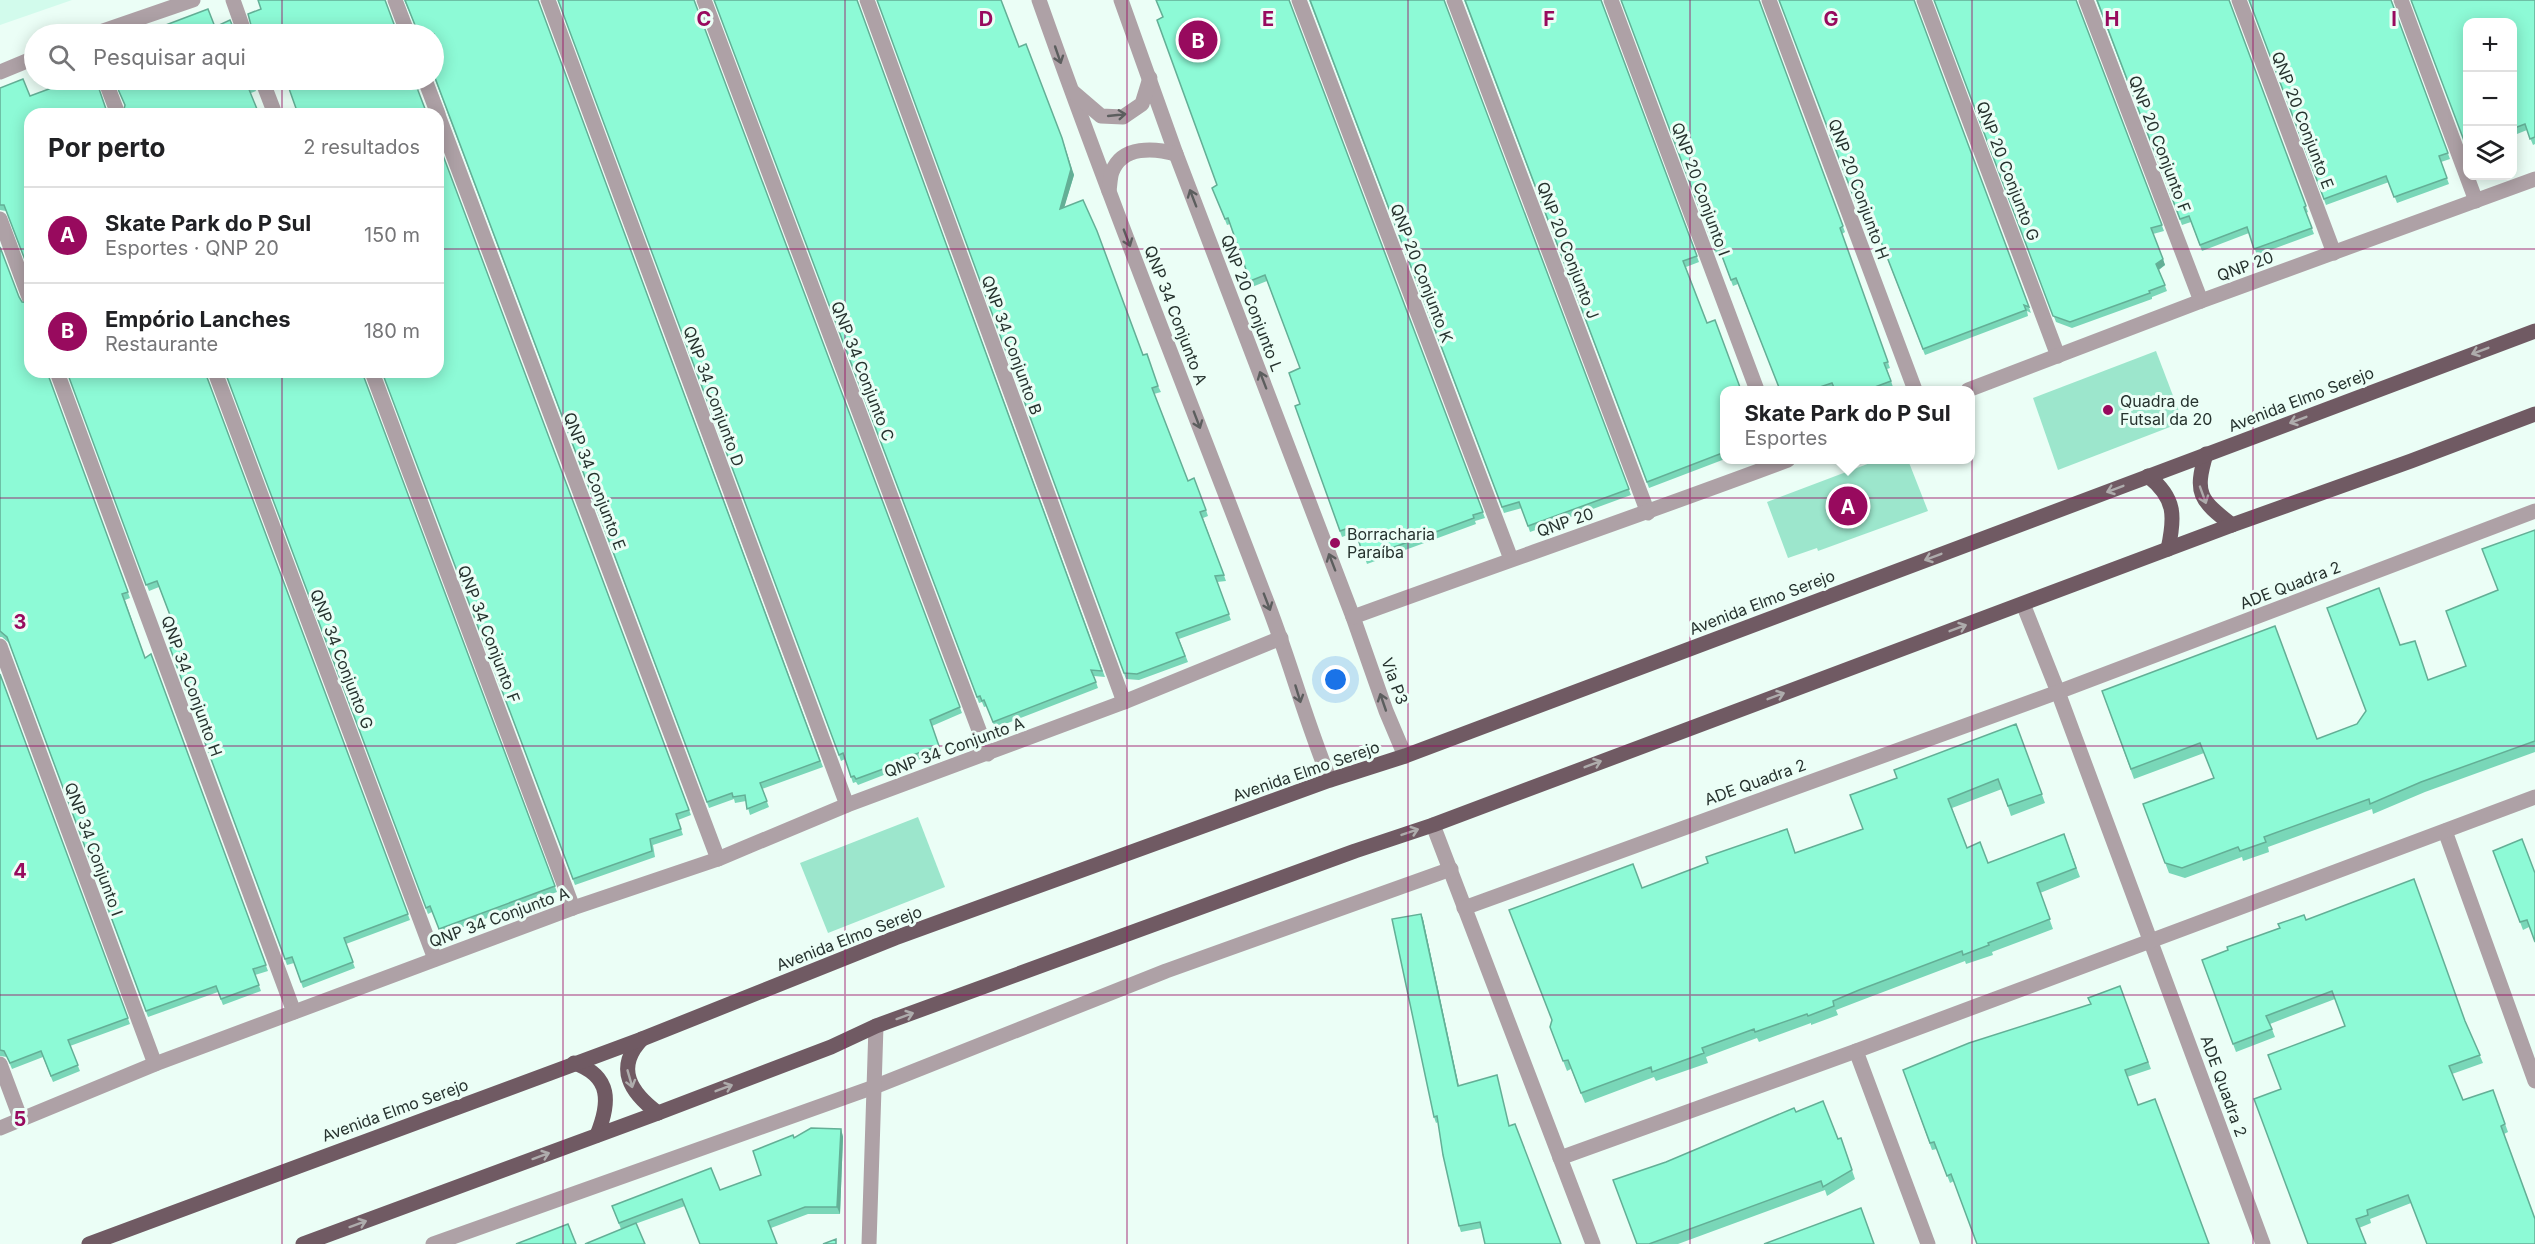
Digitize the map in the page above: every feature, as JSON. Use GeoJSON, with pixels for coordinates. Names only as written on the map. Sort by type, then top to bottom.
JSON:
{"type":"FeatureCollection","features":[{"type":"Feature","properties":{"kind":"main road","name":"Avenida Elmo Serejo"},"geometry":{"type":"LineString","coordinates":[[89,1244],[642,1039],[895,938],[1330,780],[1405,756],[2535,331]]}},
{"type":"Feature","properties":{"kind":"main road"},"geometry":{"type":"LineString","coordinates":[[303,1244],[658,1113],[831,1047],[876,1026],[1355,851],[1433,825],[2232,525],[2535,414]]}},
{"type":"Feature","properties":{"kind":"main road"},"geometry":{"type":"LineString","coordinates":[[2206,454],[2198,480],[2208,506],[2232,525]]}},
{"type":"Feature","properties":{"kind":"main road"},"geometry":{"type":"LineString","coordinates":[[2148,476],[2163,488],[2171,507],[2172,527],[2168,549]]}},
{"type":"Feature","properties":{"kind":"main road"},"geometry":{"type":"LineString","coordinates":[[642,1039],[631,1051],[627,1068],[631,1086],[642,1101],[658,1113]]}},
{"type":"Feature","properties":{"kind":"main road"},"geometry":{"type":"LineString","coordinates":[[574,1063],[588,1068],[601,1081],[607,1098],[605,1116],[597,1136]]}},
{"type":"Feature","properties":{"kind":"street"},"geometry":{"type":"LineString","coordinates":[[123,24],[193,0]]}},
{"type":"Feature","properties":{"kind":"street"},"geometry":{"type":"LineString","coordinates":[[232,0],[242,24]]}},
{"type":"Feature","properties":{"kind":"street"},"geometry":{"type":"LineString","coordinates":[[394,0],[404,24]]}},
{"type":"Feature","properties":{"kind":"street","name":"QNP 34 Conjunto D"},"geometry":{"type":"LineString","coordinates":[[548,0],[847,805]]}},
{"type":"Feature","properties":{"kind":"street","name":"QNP 34 Conjunto C"},"geometry":{"type":"LineString","coordinates":[[704,0],[988,754]]}},
{"type":"Feature","properties":{"kind":"street","name":"QNP 34 Conjunto B"},"geometry":{"type":"LineString","coordinates":[[867,0],[1124,702]]}},
{"type":"Feature","properties":{"kind":"street","name":"QNP 34 Conjunto A"},"geometry":{"type":"LineString","coordinates":[[0,1128],[155,1064],[435,959],[573,908],[718,859],[847,805],[1124,702],[1281,638],[1109,191],[1039,0]]}},
{"type":"Feature","properties":{"kind":"street","name":"QNP 20 Conjunto L"},"geometry":{"type":"LineString","coordinates":[[1121,0],[1176,154],[1353,617]]}},
{"type":"Feature","properties":{"kind":"street","name":"QNP 20 Conjunto K"},"geometry":{"type":"LineString","coordinates":[[1299,0],[1511,559]]}},
{"type":"Feature","properties":{"kind":"street","name":"QNP 20 Conjunto J"},"geometry":{"type":"LineString","coordinates":[[1454,0],[1648,513]]}},
{"type":"Feature","properties":{"kind":"street","name":"QNP 20 Conjunto I"},"geometry":{"type":"LineString","coordinates":[[1611,0],[1756,386]]}},
{"type":"Feature","properties":{"kind":"street","name":"QNP 20 Conjunto H"},"geometry":{"type":"LineString","coordinates":[[1770,0],[1914,386]]}},
{"type":"Feature","properties":{"kind":"street","name":"QNP 20 Conjunto G"},"geometry":{"type":"LineString","coordinates":[[1924,0],[2058,356]]}},
{"type":"Feature","properties":{"kind":"street","name":"QNP 20 Conjunto F"},"geometry":{"type":"LineString","coordinates":[[2086,0],[2201,301]]}},
{"type":"Feature","properties":{"kind":"street","name":"QNP 20 Conjunto E"},"geometry":{"type":"LineString","coordinates":[[2239,0],[2334,254]]}},
{"type":"Feature","properties":{"kind":"street"},"geometry":{"type":"LineString","coordinates":[[2401,0],[2476,201]]}},
{"type":"Feature","properties":{"kind":"street"},"geometry":{"type":"LineString","coordinates":[[0,72],[24,62]]}},
{"type":"Feature","properties":{"kind":"street"},"geometry":{"type":"LineString","coordinates":[[1071,90],[1101,116],[1123,117],[1142,104],[1150,78]]}},
{"type":"Feature","properties":{"kind":"street"},"geometry":{"type":"LineString","coordinates":[[109,90],[115,108]]}},
{"type":"Feature","properties":{"kind":"street"},"geometry":{"type":"LineString","coordinates":[[266,90],[273,108]]}},
{"type":"Feature","properties":{"kind":"street","name":"QNP 34 Conjunto E"},"geometry":{"type":"LineString","coordinates":[[428,90],[435,108]]}},
{"type":"Feature","properties":{"kind":"street","name":"QNP 34 Conjunto E"},"geometry":{"type":"LineString","coordinates":[[444,131],[718,859]]}},
{"type":"Feature","properties":{"kind":"street"},"geometry":{"type":"LineString","coordinates":[[1109,191],[1113,170],[1122,158],[1142,149],[1158,149],[1176,154]]}},
{"type":"Feature","properties":{"kind":"street","name":"QNP 20"},"geometry":{"type":"LineString","coordinates":[[1975,387],[2201,301],[2535,179]]}},
{"type":"Feature","properties":{"kind":"street"},"geometry":{"type":"LineString","coordinates":[[0,219],[24,284]]}},
{"type":"Feature","properties":{"kind":"street","name":"QNP 34 Conjunto H"},"geometry":{"type":"LineString","coordinates":[[59,378],[294,1012]]}},
{"type":"Feature","properties":{"kind":"street","name":"QNP 34 Conjunto G"},"geometry":{"type":"LineString","coordinates":[[216,378],[435,959]]}},
{"type":"Feature","properties":{"kind":"street","name":"QNP 34 Conjunto F"},"geometry":{"type":"LineString","coordinates":[[374,378],[573,908]]}},
{"type":"Feature","properties":{"kind":"street","name":"QNP 20"},"geometry":{"type":"LineString","coordinates":[[1353,617],[1511,559],[1648,513],[1775,464]]}},
{"type":"Feature","properties":{"kind":"street","name":"ADE Quadra 2"},"geometry":{"type":"LineString","coordinates":[[1464,908],[2058,692],[2535,511]]}},
{"type":"Feature","properties":{"kind":"street","name":"ADE Quadra 2"},"geometry":{"type":"LineString","coordinates":[[2023,604],[2058,692],[2263,1244]]}},
{"type":"Feature","properties":{"kind":"street","name":"Via P3"},"geometry":{"type":"LineString","coordinates":[[1353,617],[1386,711],[1405,756]]}},
{"type":"Feature","properties":{"kind":"street"},"geometry":{"type":"LineString","coordinates":[[1281,638],[1313,739],[1330,780]]}},
{"type":"Feature","properties":{"kind":"street","name":"QNP 34 Conjunto I"},"geometry":{"type":"LineString","coordinates":[[0,646],[155,1064]]}},
{"type":"Feature","properties":{"kind":"street"},"geometry":{"type":"LineString","coordinates":[[1560,1158],[1856,1051],[2535,797]]}},
{"type":"Feature","properties":{"kind":"street"},"geometry":{"type":"LineString","coordinates":[[1433,825],[1593,1244]]}},
{"type":"Feature","properties":{"kind":"street"},"geometry":{"type":"LineString","coordinates":[[2445,831],[2535,1081]]}},
{"type":"Feature","properties":{"kind":"street"},"geometry":{"type":"LineString","coordinates":[[433,1244],[874,1087],[1166,971],[1450,869]]}},
{"type":"Feature","properties":{"kind":"street"},"geometry":{"type":"LineString","coordinates":[[869,1244],[876,1026]]}},
{"type":"Feature","properties":{"kind":"street"},"geometry":{"type":"LineString","coordinates":[[1856,1051],[1928,1244]]}},
{"type":"Feature","properties":{"kind":"street"},"geometry":{"type":"LineString","coordinates":[[0,1064],[21,1120]]}},
{"type":"Feature","properties":{"kind":"shaded area"},"geometry":{"type":"Polygon","coordinates":[[[0,0],[72,0],[0,25],[0,0]]]}},
{"type":"Feature","properties":{"kind":"green space","name":"Quadra de Futsal da 20"},"geometry":{"type":"Polygon","coordinates":[[[2156,351],[2183,422],[2058,470],[2033,398],[2156,351]]]}},
{"type":"Feature","properties":{"kind":"green space"},"geometry":{"type":"Polygon","coordinates":[[[1867,464],[1910,464],[1928,511],[1818,551],[1817,548],[1788,558],[1767,502],[1867,464]]]}},
{"type":"Feature","properties":{"kind":"green space"},"geometry":{"type":"Polygon","coordinates":[[[918,817],[945,887],[828,933],[800,863],[918,817]]]}},
{"type":"Feature","properties":{"kind":"building"},"geometry":{"type":"Polygon","coordinates":[[[258,0],[385,0],[394,24],[251,24],[248,14],[261,9],[258,0]]]}},
{"type":"Feature","properties":{"kind":"building"},"geometry":{"type":"Polygon","coordinates":[[[405,0],[538,0],[820,761],[760,783],[767,801],[747,809],[745,795],[733,797],[732,793],[707,802],[440,90],[444,90],[444,24],[415,24],[405,0]]]}},
{"type":"Feature","properties":{"kind":"building"},"geometry":{"type":"Polygon","coordinates":[[[558,0],[694,0],[960,707],[930,720],[939,746],[856,779],[854,776],[851,777],[843,753],[839,755],[558,0]]]}},
{"type":"Feature","properties":{"kind":"building"},"geometry":{"type":"Polygon","coordinates":[[[714,0],[857,0],[1102,671],[1091,670],[1096,682],[993,722],[984,700],[982,701],[980,696],[977,697],[714,0]]]}},
{"type":"Feature","properties":{"kind":"building"},"geometry":{"type":"Polygon","coordinates":[[[877,0],[1001,0],[1019,47],[1026,44],[1062,138],[1071,169],[1060,209],[1083,200],[1097,231],[1143,355],[1147,354],[1158,386],[1152,388],[1188,481],[1194,478],[1206,510],[1200,512],[1224,575],[1215,576],[1229,614],[1176,633],[1185,656],[1137,674],[1124,673],[877,0]]]}},
{"type":"Feature","properties":{"kind":"building"},"geometry":{"type":"Polygon","coordinates":[[[1156,0],[1289,0],[1483,512],[1473,515],[1474,518],[1364,558],[1354,526],[1340,531],[1295,406],[1300,404],[1289,373],[1300,368],[1265,275],[1250,281],[1228,218],[1225,219],[1212,188],[1217,185],[1157,20],[1163,17],[1156,0]]]}},
{"type":"Feature","properties":{"kind":"building"},"geometry":{"type":"Polygon","coordinates":[[[1310,0],[1444,0],[1629,489],[1528,526],[1519,502],[1502,507],[1310,0]]]}},
{"type":"Feature","properties":{"kind":"building"},"geometry":{"type":"Polygon","coordinates":[[[1465,0],[1601,0],[1697,256],[1683,261],[1707,323],[1715,320],[1740,386],[1720,386],[1720,454],[1647,482],[1465,0]]]}},
{"type":"Feature","properties":{"kind":"building"},"geometry":{"type":"Polygon","coordinates":[[[1621,0],[1759,0],[1843,226],[1840,228],[1888,362],[1884,363],[1891,381],[1878,386],[1833,386],[1832,383],[1823,386],[1778,386],[1736,278],[1731,280],[1719,248],[1715,250],[1621,0]]]}},
{"type":"Feature","properties":{"kind":"building"},"geometry":{"type":"Polygon","coordinates":[[[1779,0],[1914,0],[2029,307],[2024,305],[2026,310],[1923,349],[1871,216],[1862,219],[1779,0]]]}},
{"type":"Feature","properties":{"kind":"building"},"geometry":{"type":"Polygon","coordinates":[[[1934,0],[2076,0],[2162,225],[2151,228],[2163,259],[2156,264],[2165,285],[2149,291],[2150,293],[2070,322],[2053,316],[1934,0]]]}},
{"type":"Feature","properties":{"kind":"building"},"geometry":{"type":"Polygon","coordinates":[[[2097,0],[2229,0],[2306,206],[2304,207],[2312,228],[2254,249],[2247,227],[2200,245],[2189,216],[2180,219],[2097,0]]]}},
{"type":"Feature","properties":{"kind":"building"},"geometry":{"type":"Polygon","coordinates":[[[2249,0],[2391,0],[2448,153],[2439,156],[2447,178],[2394,197],[2386,176],[2324,199],[2249,0]]]}},
{"type":"Feature","properties":{"kind":"building"},"geometry":{"type":"Polygon","coordinates":[[[2411,0],[2535,0],[2535,137],[2530,139],[2525,124],[2517,127],[2517,18],[2463,18],[2463,138],[2411,0]]]}},
{"type":"Feature","properties":{"kind":"building"},"geometry":{"type":"Polygon","coordinates":[[[208,9],[214,24],[168,24],[208,9]]]}},
{"type":"Feature","properties":{"kind":"building"},"geometry":{"type":"Polygon","coordinates":[[[23,79],[24,90],[28,90],[30,96],[46,90],[99,90],[106,108],[24,108],[24,257],[4,205],[0,205],[0,88],[23,79]]]}},
{"type":"Feature","properties":{"kind":"building"},"geometry":{"type":"Polygon","coordinates":[[[118,90],[249,90],[257,108],[124,108],[118,90]]]}},
{"type":"Feature","properties":{"kind":"building"},"geometry":{"type":"Polygon","coordinates":[[[290,90],[418,90],[425,108],[296,108],[290,90]]]}},
{"type":"Feature","properties":{"kind":"building"},"geometry":{"type":"Polygon","coordinates":[[[444,158],[689,810],[676,814],[681,829],[650,839],[652,851],[573,879],[384,378],[444,378],[444,158]]]}},
{"type":"Feature","properties":{"kind":"building"},"geometry":{"type":"Polygon","coordinates":[[[0,247],[19,297],[24,302],[24,378],[49,378],[128,592],[122,594],[145,658],[151,654],[266,965],[253,969],[259,985],[221,999],[216,986],[146,1011],[7,637],[0,631],[0,247]]]}},
{"type":"Feature","properties":{"kind":"building"},"geometry":{"type":"Polygon","coordinates":[[[69,378],[207,378],[408,914],[344,938],[353,962],[301,982],[292,957],[285,959],[170,648],[181,644],[157,581],[146,585],[69,378]]]}},
{"type":"Feature","properties":{"kind":"building"},"geometry":{"type":"Polygon","coordinates":[[[227,378],[364,378],[555,886],[439,929],[430,906],[426,908],[227,378]]]}},
{"type":"Feature","properties":{"kind":"building"},"geometry":{"type":"Polygon","coordinates":[[[2535,530],[2535,741],[2421,782],[2370,804],[2369,799],[2264,837],[2266,842],[2240,851],[2238,847],[2182,868],[2165,863],[2143,804],[2214,778],[2200,743],[2131,769],[2102,691],[2275,626],[2317,739],[2357,724],[2366,711],[2327,608],[2379,588],[2400,645],[2415,641],[2428,680],[2466,666],[2446,611],[2498,590],[2482,549],[2535,530]]]}},
{"type":"Feature","properties":{"kind":"building"},"geometry":{"type":"Polygon","coordinates":[[[0,674],[128,1018],[68,1040],[78,1065],[51,1076],[41,1051],[10,1063],[4,1051],[0,1050],[0,674]]]}},
{"type":"Feature","properties":{"kind":"building"},"geometry":{"type":"Polygon","coordinates":[[[2016,724],[2042,794],[2008,806],[1998,779],[1948,799],[1967,848],[1980,842],[1988,863],[2064,834],[2076,868],[2037,883],[2050,919],[1963,955],[1962,951],[1859,990],[1833,1001],[1834,1006],[1808,1016],[1807,1014],[1755,1032],[1754,1029],[1702,1048],[1704,1053],[1652,1072],[1651,1067],[1581,1093],[1568,1060],[1563,1061],[1550,1027],[1552,1020],[1509,910],[1633,864],[1642,888],[1708,863],[1706,857],[1787,829],[1795,853],[1863,829],[1850,795],[1897,778],[1894,770],[2016,724]]]}},
{"type":"Feature","properties":{"kind":"building"},"geometry":{"type":"Polygon","coordinates":[[[2522,839],[2535,873],[2535,942],[2527,920],[2520,922],[2493,851],[2522,839]]]}},
{"type":"Feature","properties":{"kind":"building"},"geometry":{"type":"Polygon","coordinates":[[[2414,879],[2465,1021],[2480,1055],[2449,1066],[2463,1100],[2493,1090],[2505,1124],[2501,1126],[2535,1219],[2535,1244],[2427,1244],[2408,1195],[2367,1210],[2368,1215],[2356,1219],[2366,1244],[2308,1244],[2254,1099],[2281,1089],[2268,1055],[2345,1026],[2332,991],[2266,1016],[2272,1029],[2233,1044],[2202,960],[2228,950],[2227,947],[2280,928],[2278,924],[2304,915],[2306,920],[2414,879]]]}},
{"type":"Feature","properties":{"kind":"building"},"geometry":{"type":"Polygon","coordinates":[[[1421,914],[1458,1086],[1497,1075],[1509,1126],[1515,1124],[1561,1244],[1485,1244],[1480,1222],[1459,1226],[1437,1116],[1434,1117],[1392,919],[1421,914]]]}},
{"type":"Feature","properties":{"kind":"building"},"geometry":{"type":"Polygon","coordinates":[[[2120,986],[2148,1062],[2125,1070],[2138,1105],[2155,1099],[2209,1244],[1977,1244],[1951,1174],[1947,1176],[1934,1142],[1930,1143],[1903,1070],[1969,1043],[2091,1004],[2088,998],[2120,986]]]}},
{"type":"Feature","properties":{"kind":"building"},"geometry":{"type":"Polygon","coordinates":[[[1823,1101],[1838,1139],[1841,1138],[1852,1170],[1823,1187],[1821,1181],[1649,1244],[1637,1244],[1613,1180],[1666,1162],[1794,1108],[1796,1112],[1823,1101]]]}},
{"type":"Feature","properties":{"kind":"building"},"geometry":{"type":"Polygon","coordinates":[[[811,1128],[841,1129],[837,1207],[805,1207],[768,1221],[777,1244],[700,1244],[682,1199],[619,1223],[612,1206],[711,1168],[720,1190],[761,1175],[753,1151],[793,1135],[794,1138],[811,1128]]]}},
{"type":"Feature","properties":{"kind":"building"},"geometry":{"type":"Polygon","coordinates":[[[1861,1208],[1874,1244],[1764,1244],[1861,1208]]]}},
{"type":"Feature","properties":{"kind":"building"},"geometry":{"type":"Polygon","coordinates":[[[636,1223],[645,1244],[585,1244],[636,1223]]]}},
{"type":"Feature","properties":{"kind":"building"},"geometry":{"type":"Polygon","coordinates":[[[568,1224],[576,1244],[516,1244],[568,1224]]]}},
{"type":"Feature","properties":{"kind":"building"},"geometry":{"type":"Polygon","coordinates":[[[836,1239],[836,1244],[823,1244],[836,1239]]]}},
{"type":"Feature","properties":{"kind":"place","name":"Empório Lanches"},"geometry":{"type":"Point","coordinates":[1198,40]}},
{"type":"Feature","properties":{"kind":"place","name":"Quadra de Futsal da 20"},"geometry":{"type":"Point","coordinates":[2108,410]}},
{"type":"Feature","properties":{"kind":"place","name":"Skate Park do P Sul"},"geometry":{"type":"Point","coordinates":[1848,506]}},
{"type":"Feature","properties":{"kind":"place","name":"Borracharia Paraíba"},"geometry":{"type":"Point","coordinates":[1335,543]}}]}
